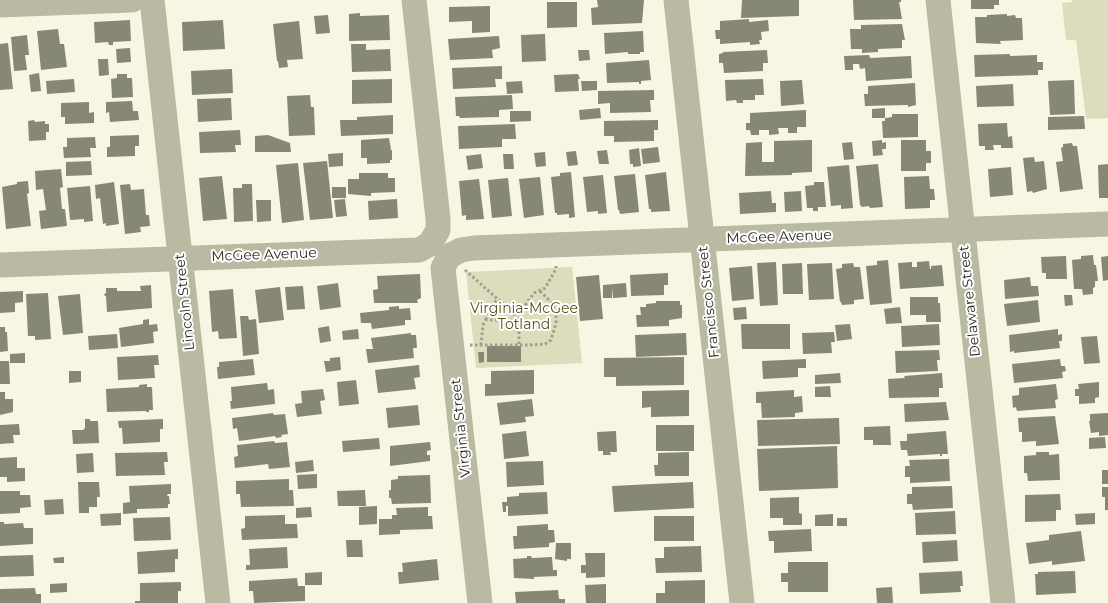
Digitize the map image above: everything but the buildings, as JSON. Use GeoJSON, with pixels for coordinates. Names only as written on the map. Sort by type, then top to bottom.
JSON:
{"type":"FeatureCollection","features":[{"type":"Feature","properties":{"kind":"street"},"geometry":{"type":"LineString","coordinates":[[0,5],[132,0]]}},
{"type":"Feature","properties":{"kind":"street","name":"Lincoln Street"},"geometry":{"type":"LineString","coordinates":[[152,0],[218,603]]}},
{"type":"Feature","properties":{"kind":"street","name":"Virginia Street"},"geometry":{"type":"LineString","coordinates":[[414,0],[438,230],[446,260],[444,268],[480,603]]}},
{"type":"Feature","properties":{"kind":"street","name":"Francisco Street"},"geometry":{"type":"LineString","coordinates":[[676,0],[742,603]]}},
{"type":"Feature","properties":{"kind":"street","name":"Delaware Street"},"geometry":{"type":"LineString","coordinates":[[938,0],[1003,603]]}},
{"type":"Feature","properties":{"kind":"street","name":"McGee Avenue"},"geometry":{"type":"LineString","coordinates":[[0,265],[419,250],[430,244],[461,250],[1108,224]]}},
{"type":"Feature","properties":{"kind":"path"},"geometry":{"type":"LineString","coordinates":[[519,344],[519,320],[530,297],[544,288],[556,269],[554,245]]}},
{"type":"Feature","properties":{"kind":"path"},"geometry":{"type":"LineString","coordinates":[[442,247],[519,320]]}},
{"type":"Feature","properties":{"kind":"path"},"geometry":{"type":"LineString","coordinates":[[452,345],[545,344],[551,340],[556,323],[556,315],[552,303],[540,291]]}},
{"type":"Feature","properties":{"kind":"path"},"geometry":{"type":"LineString","coordinates":[[482,345],[483,325],[486,320],[486,314],[497,299]]}},
{"type":"Feature","properties":{"kind":"path"},"geometry":{"type":"LineString","coordinates":[[486,320],[519,320]]}},
{"type":"Feature","properties":{"kind":"green space"},"geometry":{"type":"Polygon","coordinates":[[[1072,0],[1108,0],[1108,118],[1086,119],[1076,40],[1066,40],[1062,3],[1072,2],[1072,0]]]}},
{"type":"Feature","properties":{"kind":"green space","name":"Virginia-McGee Totland"},"geometry":{"type":"Polygon","coordinates":[[[572,267],[582,363],[476,368],[466,272],[572,267]]]}}]}
